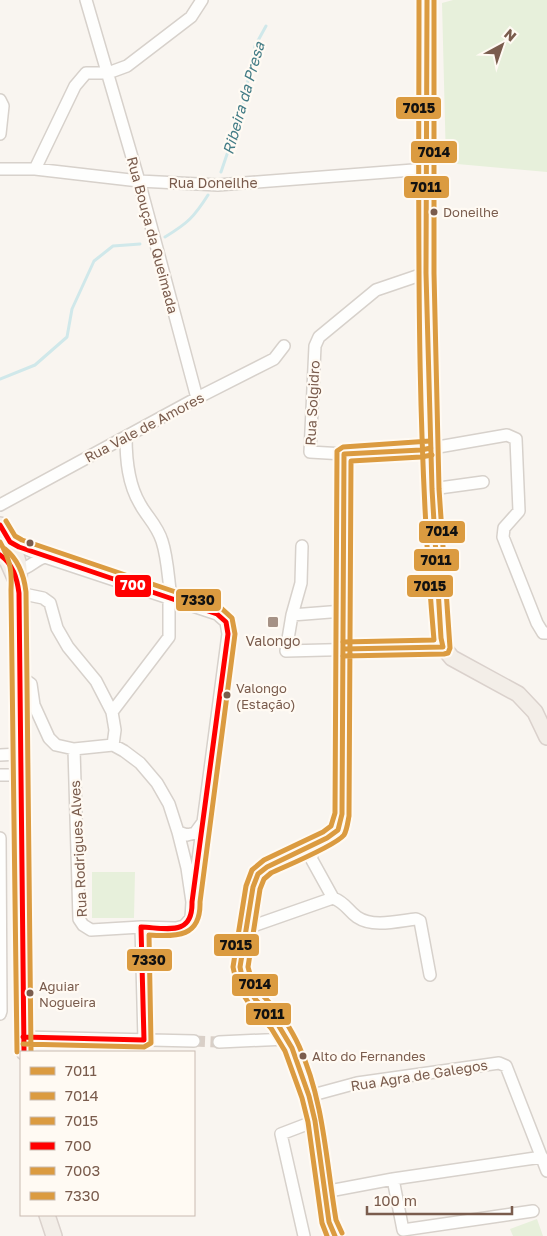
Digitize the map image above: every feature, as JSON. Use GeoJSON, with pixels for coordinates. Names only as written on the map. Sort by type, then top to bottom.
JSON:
{"type":"FeatureCollection","features":[{"type":"Feature","properties":{"kind":"main road"},"geometry":{"type":"LineString","coordinates":[[427,0],[426,273],[432,489],[441,638],[443,647],[452,658],[518,694],[535,712],[547,737]]}},
{"type":"Feature","properties":{"kind":"main road"},"geometry":{"type":"LineString","coordinates":[[2,532],[15,552],[24,573],[20,677],[24,1045]]}},
{"type":"Feature","properties":{"kind":"main road"},"geometry":{"type":"LineString","coordinates":[[0,555],[10,565],[24,573]]}},
{"type":"Feature","properties":{"kind":"main road"},"geometry":{"type":"LineString","coordinates":[[47,1216],[54,1236]]}},
{"type":"Feature","properties":{"kind":"street","name":"Rua Bouça da Queimada"},"geometry":{"type":"LineString","coordinates":[[86,0],[139,181],[197,398]]}},
{"type":"Feature","properties":{"kind":"street"},"geometry":{"type":"LineString","coordinates":[[35,169],[75,86],[86,73],[108,72],[126,66],[191,17],[202,0]]}},
{"type":"Feature","properties":{"kind":"street"},"geometry":{"type":"LineString","coordinates":[[0,100],[3,106],[0,134]]}},
{"type":"Feature","properties":{"kind":"street","name":"Rua Doneilhe"},"geometry":{"type":"LineString","coordinates":[[0,169],[35,169],[139,181],[218,185],[426,169]]}},
{"type":"Feature","properties":{"kind":"street","name":"Rua Solgidro"},"geometry":{"type":"LineString","coordinates":[[344,454],[310,452],[315,346],[320,337],[376,290],[426,273]]}},
{"type":"Feature","properties":{"kind":"street","name":"Rua Vale de Amores"},"geometry":{"type":"LineString","coordinates":[[1,507],[197,398],[274,359],[284,346]]}},
{"type":"Feature","properties":{"kind":"street"},"geometry":{"type":"LineString","coordinates":[[335,1236],[324,1192],[315,1121],[309,1096],[292,1048],[276,1022],[256,1000],[243,981],[240,967],[253,887],[258,874],[267,867],[327,838],[338,830],[342,814],[344,454],[421,450],[507,435],[516,439],[519,511],[504,528],[503,537],[537,623],[543,633],[547,633]]}},
{"type":"Feature","properties":{"kind":"street"},"geometry":{"type":"LineString","coordinates":[[112,712],[170,637],[170,590],[162,541],[154,522],[140,504],[129,475],[126,459],[126,437]]}},
{"type":"Feature","properties":{"kind":"street"},"geometry":{"type":"LineString","coordinates":[[432,489],[483,482]]}},
{"type":"Feature","properties":{"kind":"street"},"geometry":{"type":"LineString","coordinates":[[2,532],[24,573],[43,598],[50,603],[57,628],[68,648],[96,681],[112,712],[115,730],[113,745]]}},
{"type":"Feature","properties":{"kind":"street"},"geometry":{"type":"LineString","coordinates":[[302,546],[301,583],[292,615],[286,650],[443,647]]}},
{"type":"Feature","properties":{"kind":"street"},"geometry":{"type":"LineString","coordinates":[[24,573],[45,557],[169,597]]}},
{"type":"Feature","properties":{"kind":"street","name":"Rua Rodrigues Alves"},"geometry":{"type":"LineString","coordinates":[[74,749],[79,919],[83,925],[91,930],[141,927],[176,928],[184,926],[192,918],[192,902],[228,634],[226,622],[217,614],[169,597]]}},
{"type":"Feature","properties":{"kind":"street"},"geometry":{"type":"LineString","coordinates":[[292,615],[343,611]]}},
{"type":"Feature","properties":{"kind":"street"},"geometry":{"type":"LineString","coordinates":[[20,677],[31,684],[34,705],[49,738],[56,745],[74,749],[113,745],[124,750],[140,763],[158,783],[169,804],[178,832],[187,868],[192,902]]}},
{"type":"Feature","properties":{"kind":"street"},"geometry":{"type":"LineString","coordinates":[[0,755],[20,754]]}},
{"type":"Feature","properties":{"kind":"street"},"geometry":{"type":"LineString","coordinates":[[0,775],[21,775]]}},
{"type":"Feature","properties":{"kind":"street"},"geometry":{"type":"LineString","coordinates":[[178,832],[187,835],[195,833],[203,822]]}},
{"type":"Feature","properties":{"kind":"street"},"geometry":{"type":"LineString","coordinates":[[0,838],[0,1012],[24,1012]]}},
{"type":"Feature","properties":{"kind":"street"},"geometry":{"type":"LineString","coordinates":[[311,847],[312,860],[333,898]]}},
{"type":"Feature","properties":{"kind":"street"},"geometry":{"type":"LineString","coordinates":[[247,928],[333,898],[342,901],[356,917],[367,922],[380,923],[416,919],[420,921],[430,975]]}},
{"type":"Feature","properties":{"kind":"street"},"geometry":{"type":"LineString","coordinates":[[141,927],[144,1040]]}},
{"type":"Feature","properties":{"kind":"street"},"geometry":{"type":"LineString","coordinates":[[219,1042],[287,1039]]}},
{"type":"Feature","properties":{"kind":"street"},"geometry":{"type":"LineString","coordinates":[[24,1045],[144,1040],[194,1042]]}},
{"type":"Feature","properties":{"kind":"street","name":"Rua Agra de Galegos"},"geometry":{"type":"LineString","coordinates":[[309,1096],[357,1083],[499,1063],[506,1066],[547,1171]]}},
{"type":"Feature","properties":{"kind":"street"},"geometry":{"type":"LineString","coordinates":[[304,1236],[281,1134],[315,1121]]}},
{"type":"Feature","properties":{"kind":"street"},"geometry":{"type":"LineString","coordinates":[[324,1192],[392,1179],[542,1157]]}},
{"type":"Feature","properties":{"kind":"street"},"geometry":{"type":"LineString","coordinates":[[392,1179],[403,1230],[533,1211]]}},
{"type":"Feature","properties":{"kind":"green space"},"geometry":{"type":"Polygon","coordinates":[[[453,0],[547,0],[547,172],[446,163],[442,3],[453,0]]]}},
{"type":"Feature","properties":{"kind":"green space"},"geometry":{"type":"Polygon","coordinates":[[[92,872],[135,872],[134,918],[92,918],[92,872]]]}},
{"type":"Feature","properties":{"kind":"green space"},"geometry":{"type":"Polygon","coordinates":[[[537,1219],[543,1236],[513,1236],[510,1229],[537,1219]]]}},
{"type":"Feature","properties":{"kind":"waterway","name":"Ribeira da Presa"},"geometry":{"type":"LineString","coordinates":[[221,172],[242,110],[255,46],[266,26]]}},
{"type":"Feature","properties":{"kind":"waterway","name":"Ribeira da Presa"},"geometry":{"type":"LineString","coordinates":[[165,237],[190,219],[208,195]]}},
{"type":"Feature","properties":{"kind":"waterway","name":"Ribeira da Presa"},"geometry":{"type":"LineString","coordinates":[[0,379],[35,365],[67,337],[72,309],[94,261],[113,246],[140,244]]}},
{"type":"Feature","properties":{"kind":"tunnel"},"geometry":{"type":"LineString","coordinates":[[194,1041],[219,1042]]}},
{"type":"Feature","properties":{"kind":"transit line","name":"7015"},"geometry":{"type":"LineString","coordinates":[[343,642],[434,640],[424,480],[419,320],[419,0]]}},
{"type":"Feature","properties":{"kind":"transit line","name":"7011"},"geometry":{"type":"LineString","coordinates":[[343,649],[443,647],[432,489],[426,273],[427,0]]}},
{"type":"Feature","properties":{"kind":"transit line","name":"7014"},"geometry":{"type":"LineString","coordinates":[[343,656],[444,654],[448,653],[450,648],[439,489],[434,273],[434,0]]}},
{"type":"Feature","properties":{"kind":"transit line","name":"7015"},"geometry":{"type":"LineString","coordinates":[[327,1236],[322,1223],[308,1122],[302,1098],[285,1051],[271,1028],[250,1005],[237,985],[233,967],[246,886],[252,870],[264,860],[323,832],[331,826],[335,813],[337,451],[343,447],[430,441]]}},
{"type":"Feature","properties":{"kind":"transit line","name":"7011"},"geometry":{"type":"LineString","coordinates":[[335,1236],[329,1222],[315,1121],[309,1096],[292,1048],[277,1023],[256,1000],[243,981],[240,967],[253,887],[258,874],[267,867],[327,838],[338,830],[342,814],[344,454],[431,448]]}},
{"type":"Feature","properties":{"kind":"transit line","name":"7014"},"geometry":{"type":"LineString","coordinates":[[342,1233],[336,1220],[319,1110],[307,1067],[290,1029],[284,1019],[258,989],[248,967],[260,889],[264,879],[271,873],[339,840],[346,831],[349,816],[351,461],[432,455]]}},
{"type":"Feature","properties":{"kind":"transit line","name":"7330"},"geometry":{"type":"LineString","coordinates":[[6,521],[15,536],[22,540],[220,607],[232,618],[235,634],[199,914],[192,928],[178,935],[149,935],[151,1043],[144,1047],[23,1044]]}},
{"type":"Feature","properties":{"kind":"transit line","name":"700"},"geometry":{"type":"LineString","coordinates":[[0,525],[10,542],[19,547],[217,614],[226,622],[228,634],[191,913],[188,921],[183,926],[176,928],[141,927]]}},
{"type":"Feature","properties":{"kind":"transit line","name":"7003"},"geometry":{"type":"LineString","coordinates":[[0,542],[10,565],[11,576],[17,1052]]}},
{"type":"Feature","properties":{"kind":"transit line","name":"7330"},"geometry":{"type":"LineString","coordinates":[[5,549],[20,568],[26,592],[31,1051]]}},
{"type":"Feature","properties":{"kind":"transit line","name":"700"},"geometry":{"type":"LineString","coordinates":[[0,555],[14,572],[19,593],[24,1051]]}},
{"type":"Feature","properties":{"kind":"transit line","name":"700"},"geometry":{"type":"LineString","coordinates":[[141,927],[144,1040]]}},
{"type":"Feature","properties":{"kind":"transit line","name":"700"},"geometry":{"type":"LineString","coordinates":[[23,1037],[144,1040]]}},
{"type":"Feature","properties":{"kind":"place","name":"Doneilhe"},"geometry":{"type":"Point","coordinates":[434,212]}},
{"type":"Feature","properties":{"kind":"place","name":"Valongo"},"geometry":{"type":"Point","coordinates":[273,622]}},
{"type":"Feature","properties":{"kind":"place","name":"Valongo (Estação)"},"geometry":{"type":"Point","coordinates":[227,695]}},
{"type":"Feature","properties":{"kind":"place","name":"Aguiar Nogueira"},"geometry":{"type":"Point","coordinates":[30,993]}},
{"type":"Feature","properties":{"kind":"place","name":"Alto do Fernandes"},"geometry":{"type":"Point","coordinates":[303,1056]}}]}
